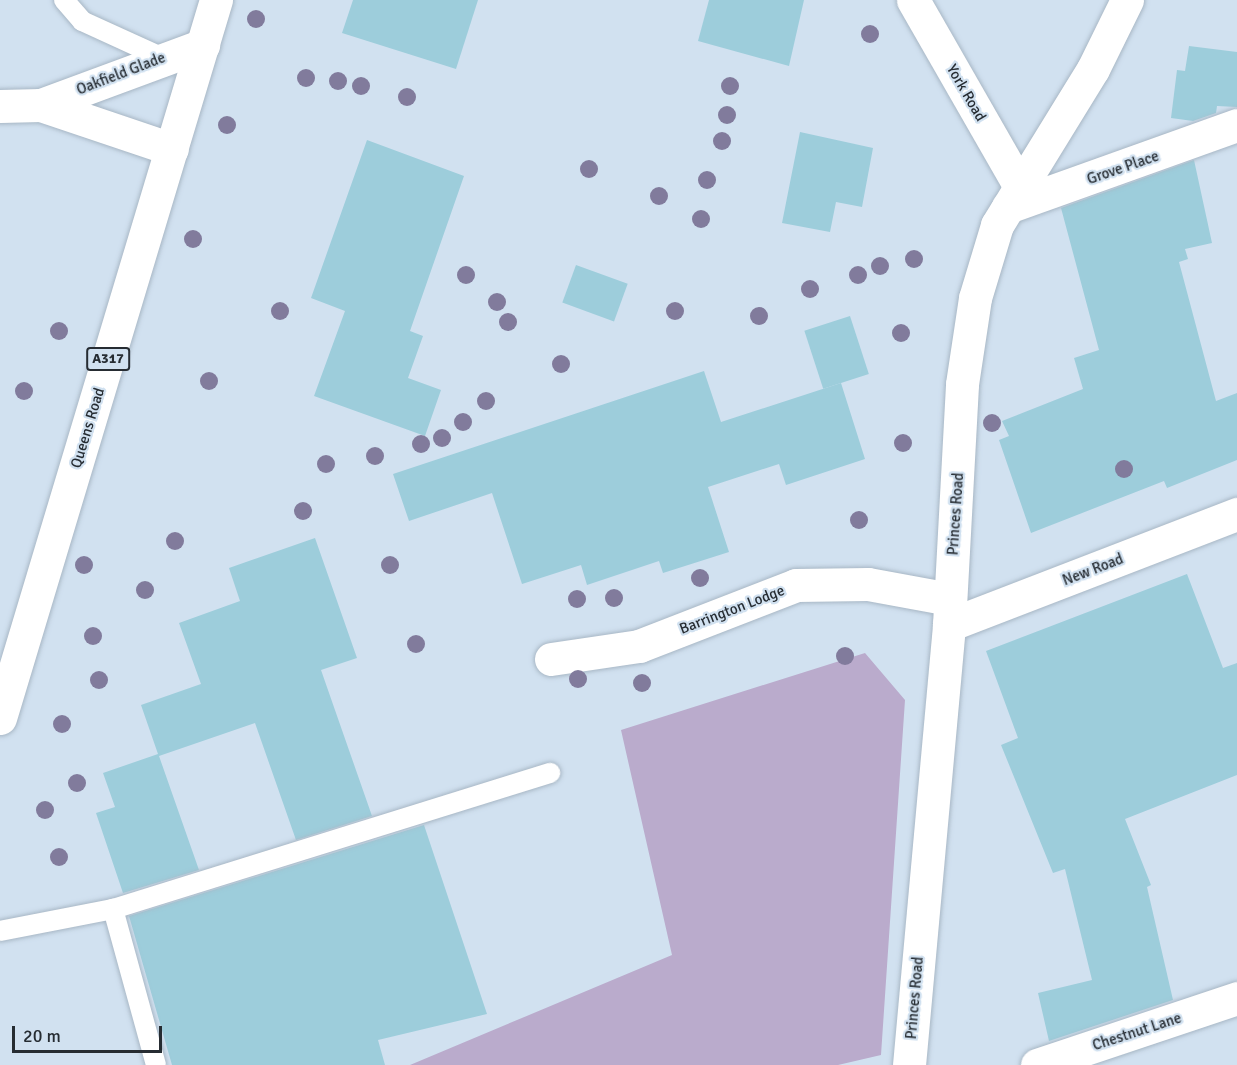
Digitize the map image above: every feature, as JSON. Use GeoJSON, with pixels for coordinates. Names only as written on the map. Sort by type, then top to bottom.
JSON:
{"type":"FeatureCollection","features":[{"type":"Feature","properties":{"kind":"street","name":"Queens Road"},"geometry":{"type":"LineString","coordinates":[[0,718],[216,0]]}},
{"type":"Feature","properties":{"kind":"street","name":"York Road"},"geometry":{"type":"LineString","coordinates":[[913,0],[1014,196]]}},
{"type":"Feature","properties":{"kind":"street","name":"Princes Road"},"geometry":{"type":"LineString","coordinates":[[909,1065],[949,612],[962,384],[975,298],[997,225],[1093,69],[1127,0]]}},
{"type":"Feature","properties":{"kind":"street","name":"Oakfield Glade"},"geometry":{"type":"LineString","coordinates":[[41,105],[162,57],[203,45]]}},
{"type":"Feature","properties":{"kind":"street","name":"Oakfield Glade"},"geometry":{"type":"LineString","coordinates":[[0,106],[41,105],[172,149]]}},
{"type":"Feature","properties":{"kind":"street","name":"Grove Place"},"geometry":{"type":"LineString","coordinates":[[1014,196],[1237,125]]}},
{"type":"Feature","properties":{"kind":"street","name":"New Road"},"geometry":{"type":"LineString","coordinates":[[949,612],[1237,514]]}},
{"type":"Feature","properties":{"kind":"street","name":"Barrington Lodge"},"geometry":{"type":"LineString","coordinates":[[551,659],[639,646],[796,585],[868,584],[949,612]]}},
{"type":"Feature","properties":{"kind":"street","name":"Chestnut Lane"},"geometry":{"type":"LineString","coordinates":[[1037,1065],[1237,998]]}},
{"type":"Feature","properties":{"kind":"lane"},"geometry":{"type":"LineString","coordinates":[[64,0],[82,21],[162,57]]}},
{"type":"Feature","properties":{"kind":"lane"},"geometry":{"type":"LineString","coordinates":[[0,932],[113,909],[550,773]]}},
{"type":"Feature","properties":{"kind":"lane"},"geometry":{"type":"LineString","coordinates":[[113,909],[156,1065]]}},
{"type":"Feature","properties":{"kind":"shaded area"},"geometry":{"type":"Polygon","coordinates":[[[865,653],[905,700],[881,1055],[838,1065],[410,1065],[672,955],[621,730],[865,653]]]}},
{"type":"Feature","properties":{"kind":"building"},"geometry":{"type":"Polygon","coordinates":[[[353,0],[478,0],[456,69],[342,33],[353,0]]]}},
{"type":"Feature","properties":{"kind":"building"},"geometry":{"type":"Polygon","coordinates":[[[709,0],[804,0],[789,66],[698,41],[709,0]]]}},
{"type":"Feature","properties":{"kind":"building"},"geometry":{"type":"Polygon","coordinates":[[[1189,46],[1237,52],[1237,107],[1217,106],[1216,113],[1193,121],[1171,118],[1177,70],[1185,71],[1189,46]]]}},
{"type":"Feature","properties":{"kind":"building"},"geometry":{"type":"Polygon","coordinates":[[[800,132],[873,148],[862,207],[836,202],[830,232],[782,223],[800,132]]]}},
{"type":"Feature","properties":{"kind":"building"},"geometry":{"type":"Polygon","coordinates":[[[367,140],[464,176],[410,331],[423,336],[408,378],[441,390],[425,436],[314,396],[345,311],[311,298],[367,140]]]}},
{"type":"Feature","properties":{"kind":"building"},"geometry":{"type":"Polygon","coordinates":[[[1194,160],[1212,243],[1185,249],[1188,259],[1179,262],[1216,401],[1237,393],[1237,460],[1167,488],[1164,481],[1031,533],[999,440],[1009,436],[1002,421],[1083,389],[1074,358],[1099,350],[1061,208],[1194,160]]]}},
{"type":"Feature","properties":{"kind":"building"},"geometry":{"type":"Polygon","coordinates":[[[576,265],[628,284],[614,321],[562,303],[576,265]]]}},
{"type":"Feature","properties":{"kind":"building"},"geometry":{"type":"Polygon","coordinates":[[[850,316],[869,374],[823,389],[804,331],[850,316]]]}},
{"type":"Feature","properties":{"kind":"building"},"geometry":{"type":"Polygon","coordinates":[[[704,371],[721,422],[841,383],[865,459],[786,485],[779,464],[708,487],[729,552],[663,573],[659,561],[587,585],[581,565],[522,584],[492,493],[409,521],[393,474],[704,371]]]}},
{"type":"Feature","properties":{"kind":"building"},"geometry":{"type":"Polygon","coordinates":[[[315,538],[357,658],[321,670],[372,816],[296,840],[255,723],[159,756],[199,870],[123,893],[96,813],[115,807],[103,773],[158,754],[141,705],[201,684],[179,623],[240,601],[229,568],[315,538]]]}},
{"type":"Feature","properties":{"kind":"building"},"geometry":{"type":"Polygon","coordinates":[[[1187,574],[1223,668],[1237,663],[1237,775],[1125,819],[1151,885],[1147,887],[1173,1000],[1049,1041],[1038,993],[1092,980],[1065,869],[1053,873],[1001,745],[1018,738],[986,651],[1187,574]]]}},
{"type":"Feature","properties":{"kind":"building"},"geometry":{"type":"Polygon","coordinates":[[[424,825],[487,1014],[378,1040],[385,1065],[172,1065],[129,916],[424,825]]]}}]}
